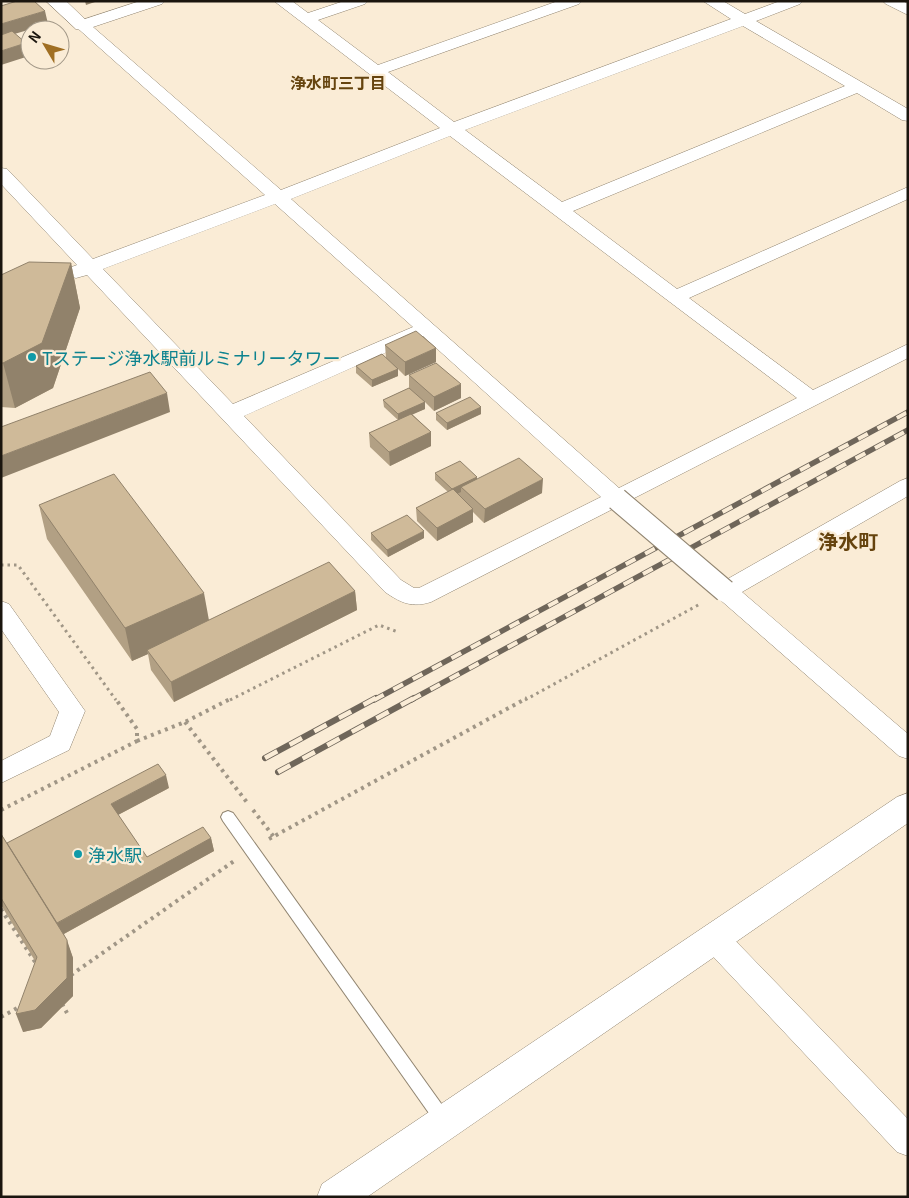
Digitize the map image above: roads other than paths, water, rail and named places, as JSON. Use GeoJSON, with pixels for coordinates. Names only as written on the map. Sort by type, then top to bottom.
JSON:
{"type":"FeatureCollection","features":[{"type":"Feature","properties":{"kind":"street"},"geometry":{"type":"LineString","coordinates":[[55,1],[277,198],[428,328],[617,499],[908,749]]}},
{"type":"Feature","properties":{"kind":"street"},"geometry":{"type":"LineString","coordinates":[[82,25],[158,1]]}},
{"type":"Feature","properties":{"kind":"street"},"geometry":{"type":"LineString","coordinates":[[282,1],[810,398]]}},
{"type":"Feature","properties":{"kind":"street"},"geometry":{"type":"LineString","coordinates":[[306,18],[360,1]]}},
{"type":"Feature","properties":{"kind":"street"},"geometry":{"type":"LineString","coordinates":[[376,71],[574,1]]}},
{"type":"Feature","properties":{"kind":"street"},"geometry":{"type":"LineString","coordinates":[[711,1],[908,116]]}},
{"type":"Feature","properties":{"kind":"street"},"geometry":{"type":"LineString","coordinates":[[63,277],[277,198],[795,1]]}},
{"type":"Feature","properties":{"kind":"street"},"geometry":{"type":"LineString","coordinates":[[891,1],[908,10]]}},
{"type":"Feature","properties":{"kind":"street"},"geometry":{"type":"LineString","coordinates":[[559,210],[858,87]]}},
{"type":"Feature","properties":{"kind":"street"},"geometry":{"type":"LineString","coordinates":[[1,173],[393,586],[410,597],[423,596],[617,499],[810,398],[908,350]]}},
{"type":"Feature","properties":{"kind":"street"},"geometry":{"type":"LineString","coordinates":[[675,297],[908,192]]}},
{"type":"Feature","properties":{"kind":"street"},"geometry":{"type":"LineString","coordinates":[[229,414],[428,328]]}},
{"type":"Feature","properties":{"kind":"street"},"geometry":{"type":"LineString","coordinates":[[725,590],[908,486]]}},
{"type":"Feature","properties":{"kind":"street"},"geometry":{"type":"LineString","coordinates":[[1,610],[72,712],[60,743],[1,773]]}},
{"type":"Feature","properties":{"kind":"street"},"geometry":{"type":"LineString","coordinates":[[335,1197],[908,806]]}},
{"type":"Feature","properties":{"kind":"street"},"geometry":{"type":"LineString","coordinates":[[715,938],[908,1141]]}},
{"type":"Feature","properties":{"kind":"lane"},"geometry":{"type":"LineString","coordinates":[[228,817],[252,848],[444,1121]]}},
{"type":"Feature","properties":{"kind":"railway"},"geometry":{"type":"LineString","coordinates":[[374,700],[908,412]]}},
{"type":"Feature","properties":{"kind":"railway"},"geometry":{"type":"LineString","coordinates":[[411,700],[908,430]]}},
{"type":"Feature","properties":{"kind":"railway"},"geometry":{"type":"LineString","coordinates":[[265,758],[376,698]]}},
{"type":"Feature","properties":{"kind":"railway"},"geometry":{"type":"LineString","coordinates":[[278,772],[414,698]]}},
{"type":"Feature","properties":{"kind":"place","name":"Tステージ浄水駅前ルミナリータワー"},"geometry":{"type":"Point","coordinates":[32,357]}},
{"type":"Feature","properties":{"kind":"place","name":"浄水駅"},"geometry":{"type":"Point","coordinates":[78,854]}},
{"type":"Feature","properties":{"kind":"district","name":"浄水町三丁目"},"geometry":{"type":"Point","coordinates":[338,82]}},
{"type":"Feature","properties":{"kind":"district","name":"浄水町"},"geometry":{"type":"Point","coordinates":[848,540]}}]}
